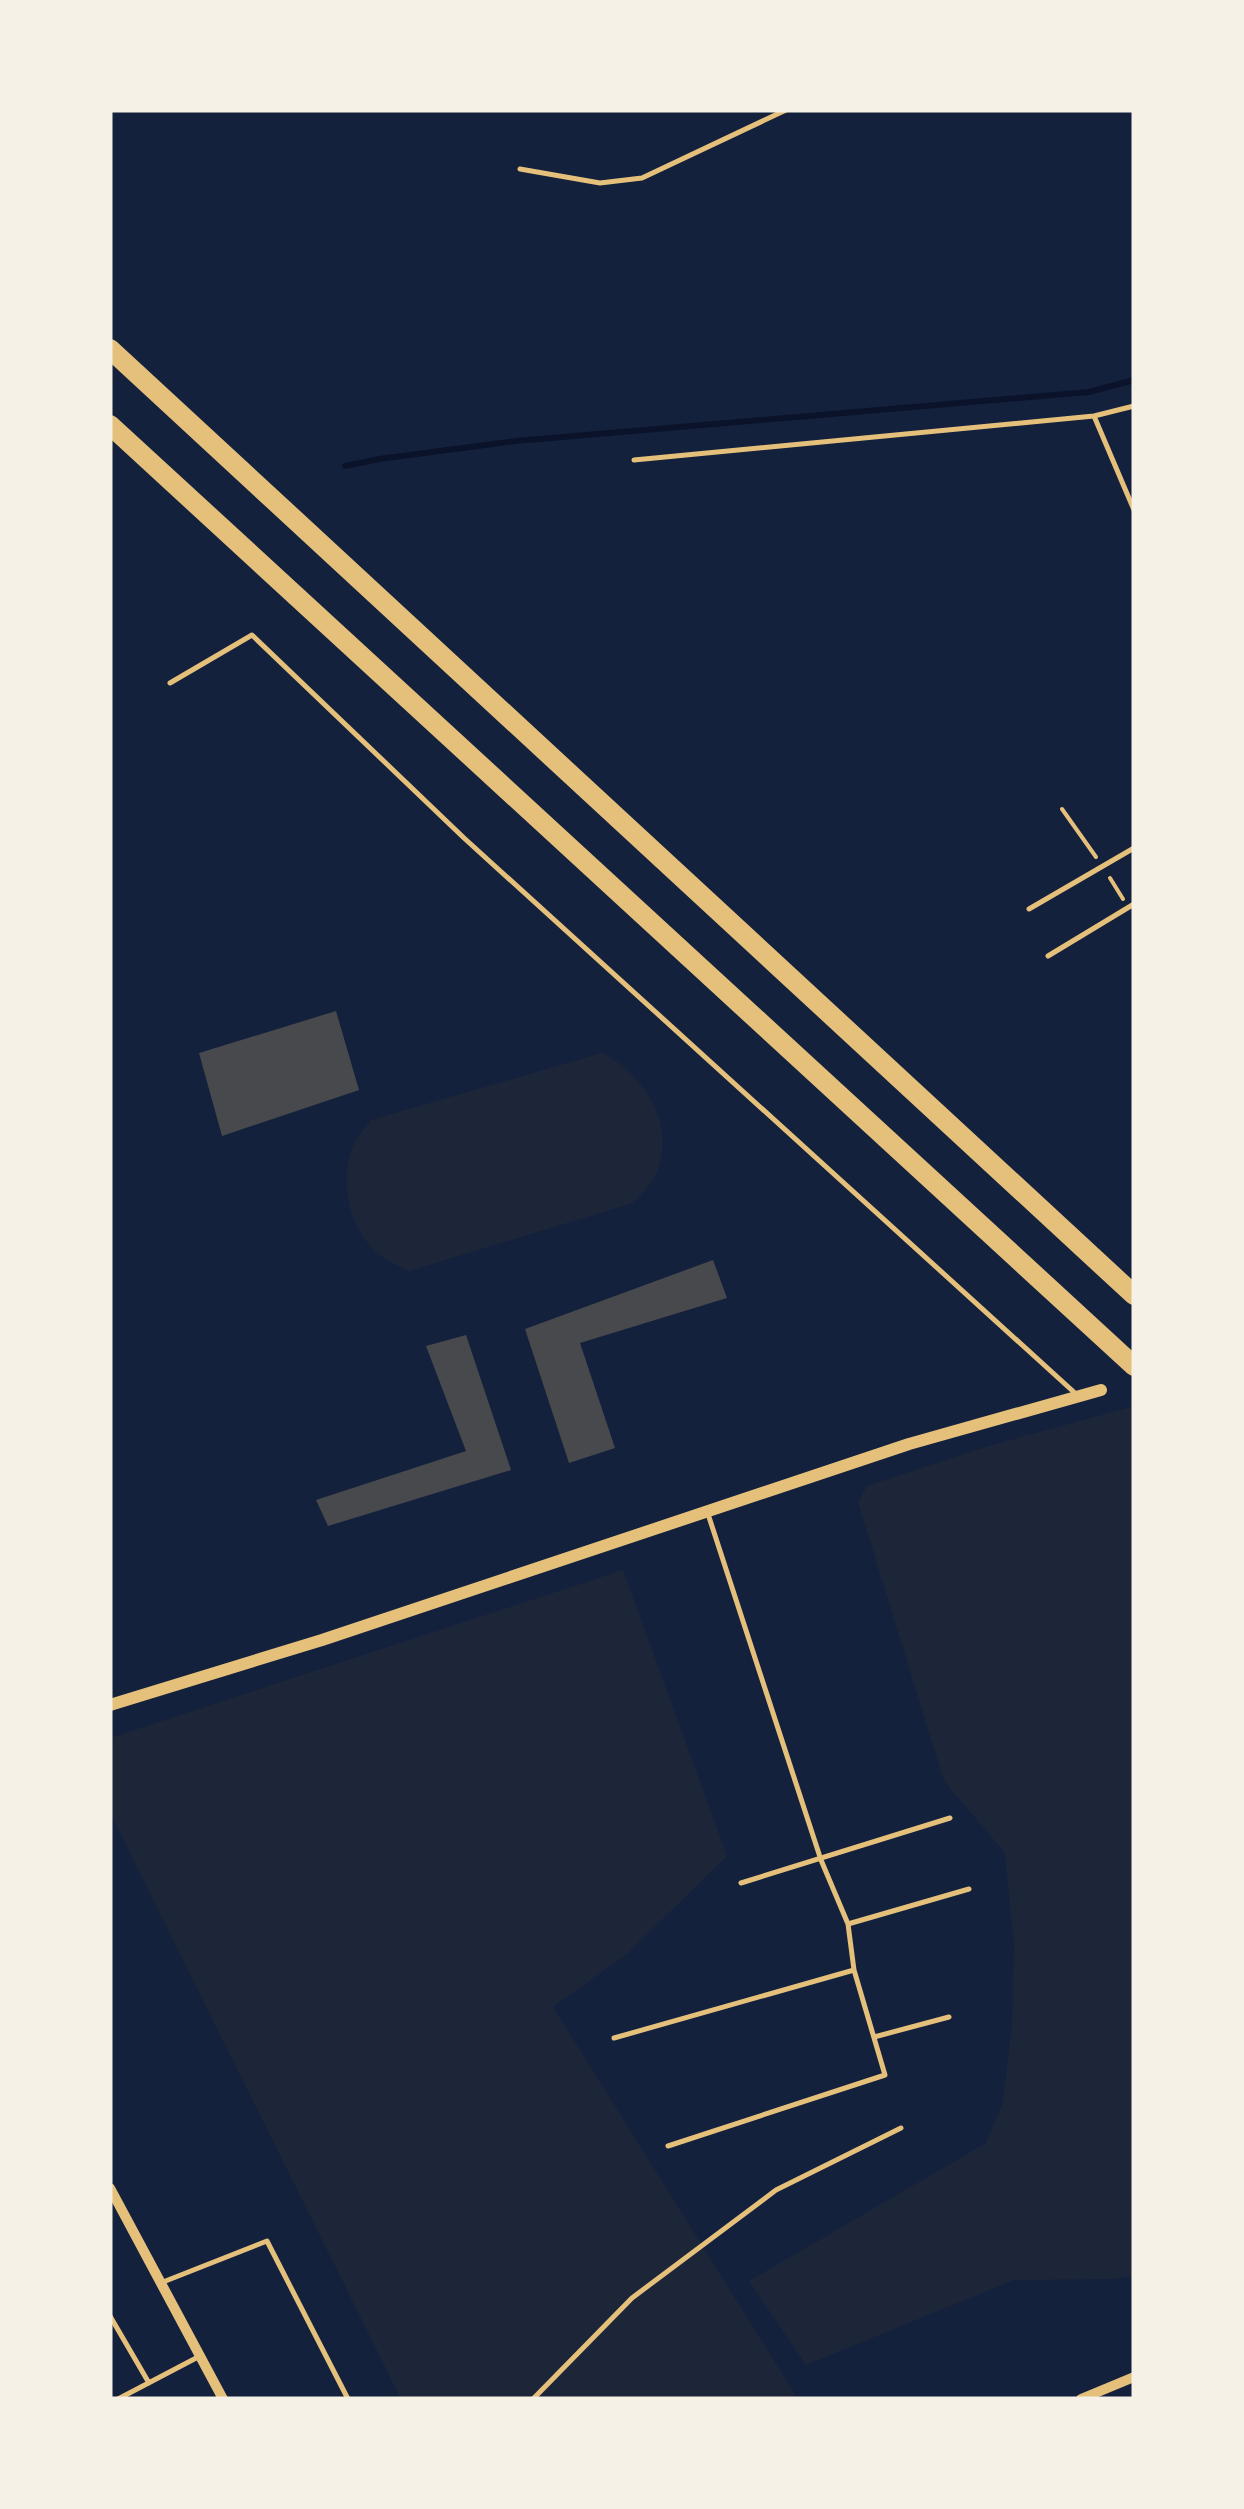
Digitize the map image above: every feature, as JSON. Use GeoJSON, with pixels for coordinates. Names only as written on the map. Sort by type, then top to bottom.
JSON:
{"type":"FeatureCollection","features":[{"type":"Feature","properties":{"kind":"highway"},"geometry":{"type":"LineString","coordinates":[[110,349],[1134,1296]]}},
{"type":"Feature","properties":{"kind":"highway"},"geometry":{"type":"LineString","coordinates":[[110,425],[1134,1366]]}},
{"type":"Feature","properties":{"kind":"street"},"geometry":{"type":"LineString","coordinates":[[110,1706],[322,1640],[909,1444],[1101,1390]]}},
{"type":"Feature","properties":{"kind":"street"},"geometry":{"type":"LineString","coordinates":[[110,2188],[223,2399]]}},
{"type":"Feature","properties":{"kind":"street"},"geometry":{"type":"LineString","coordinates":[[1081,2399],[1134,2377]]}},
{"type":"Feature","properties":{"kind":"lane"},"geometry":{"type":"LineString","coordinates":[[520,169],[600,183],[642,178],[786,110]]}},
{"type":"Feature","properties":{"kind":"lane"},"geometry":{"type":"LineString","coordinates":[[634,460],[1094,416],[1134,406]]}},
{"type":"Feature","properties":{"kind":"lane"},"geometry":{"type":"LineString","coordinates":[[1094,416],[1134,510]]}},
{"type":"Feature","properties":{"kind":"lane"},"geometry":{"type":"LineString","coordinates":[[170,683],[252,636],[464,838],[1078,1396]]}},
{"type":"Feature","properties":{"kind":"lane"},"geometry":{"type":"LineString","coordinates":[[1029,909],[1134,848]]}},
{"type":"Feature","properties":{"kind":"lane"},"geometry":{"type":"LineString","coordinates":[[1048,956],[1134,904]]}},
{"type":"Feature","properties":{"kind":"lane"},"geometry":{"type":"LineString","coordinates":[[668,2146],[885,2075],[854,1970],[848,1924],[821,1860],[706,1510]]}},
{"type":"Feature","properties":{"kind":"lane"},"geometry":{"type":"LineString","coordinates":[[742,1884],[950,1818]]}},
{"type":"Feature","properties":{"kind":"lane"},"geometry":{"type":"LineString","coordinates":[[848,1924],[969,1889]]}},
{"type":"Feature","properties":{"kind":"lane"},"geometry":{"type":"LineString","coordinates":[[614,2038],[854,1970]]}},
{"type":"Feature","properties":{"kind":"lane"},"geometry":{"type":"LineString","coordinates":[[874,2037],[949,2017]]}},
{"type":"Feature","properties":{"kind":"lane"},"geometry":{"type":"LineString","coordinates":[[533,2399],[632,2298],[776,2190],[900,2128]]}},
{"type":"Feature","properties":{"kind":"lane"},"geometry":{"type":"LineString","coordinates":[[163,2282],[267,2240],[348,2399]]}},
{"type":"Feature","properties":{"kind":"lane"},"geometry":{"type":"LineString","coordinates":[[110,2316],[149,2383]]}},
{"type":"Feature","properties":{"kind":"lane"},"geometry":{"type":"LineString","coordinates":[[118,2399],[200,2356]]}},
{"type":"Feature","properties":{"kind":"shaded area"},"geometry":{"type":"Polygon","coordinates":[[[602,1053],[643,1087],[659,1119],[662,1154],[657,1172],[633,1203],[409,1271],[370,1246],[350,1206],[347,1175],[353,1146],[371,1120],[602,1053]]]}},
{"type":"Feature","properties":{"kind":"shaded area"},"geometry":{"type":"Polygon","coordinates":[[[1134,1406],[1134,2276],[1014,2280],[806,2365],[749,2281],[986,2143],[1003,2102],[1012,2025],[1014,1945],[1005,1853],[944,1781],[858,1502],[867,1486],[982,1448],[1134,1406]]]}},
{"type":"Feature","properties":{"kind":"shaded area"},"geometry":{"type":"Polygon","coordinates":[[[623,1570],[727,1856],[627,1954],[553,2007],[798,2399],[401,2399],[110,1813],[110,1738],[623,1570]]]}},
{"type":"Feature","properties":{"kind":"building"},"geometry":{"type":"Polygon","coordinates":[[[336,1011],[359,1090],[222,1136],[199,1053],[336,1011]]]}},
{"type":"Feature","properties":{"kind":"building"},"geometry":{"type":"Polygon","coordinates":[[[713,1260],[727,1298],[580,1343],[615,1448],[569,1463],[525,1329],[713,1260]]]}},
{"type":"Feature","properties":{"kind":"building"},"geometry":{"type":"Polygon","coordinates":[[[466,1335],[511,1470],[328,1526],[316,1500],[466,1451],[426,1346],[466,1335]]]}},
{"type":"Feature","properties":{"kind":"waterway"},"geometry":{"type":"LineString","coordinates":[[345,466],[516,441],[1089,392],[1134,380]]}}]}
